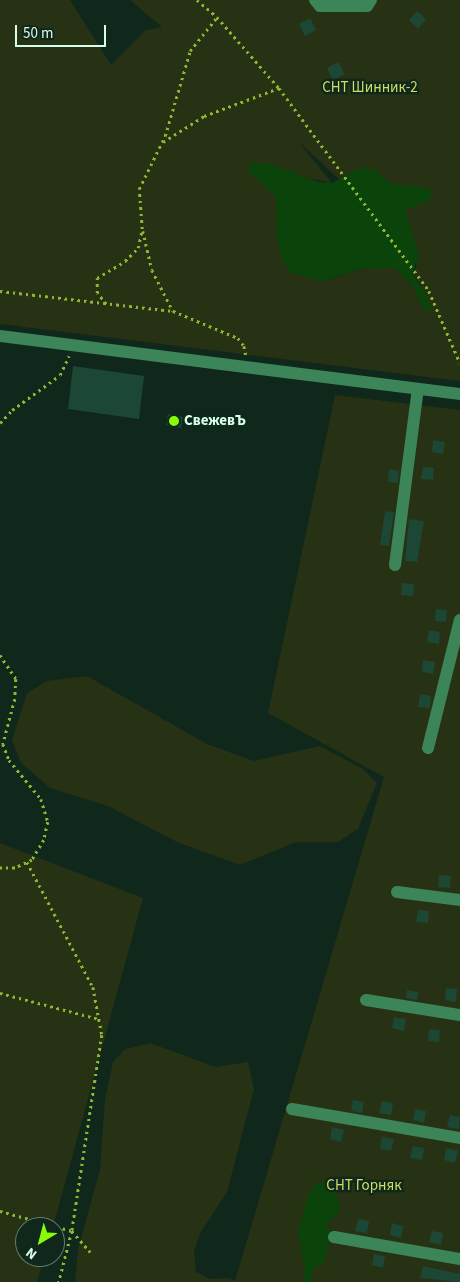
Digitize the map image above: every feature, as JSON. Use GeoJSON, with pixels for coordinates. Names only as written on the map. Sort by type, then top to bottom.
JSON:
{"type":"FeatureCollection","features":[{"type":"Feature","properties":{"kind":"street"},"geometry":{"type":"LineString","coordinates":[[315,0],[320,6],[367,6],[371,0]]}},
{"type":"Feature","properties":{"kind":"street"},"geometry":{"type":"LineString","coordinates":[[0,336],[460,394]]}},
{"type":"Feature","properties":{"kind":"street"},"geometry":{"type":"LineString","coordinates":[[395,565],[418,389]]}},
{"type":"Feature","properties":{"kind":"street"},"geometry":{"type":"LineString","coordinates":[[428,748],[460,620]]}},
{"type":"Feature","properties":{"kind":"street"},"geometry":{"type":"LineString","coordinates":[[397,892],[460,900]]}},
{"type":"Feature","properties":{"kind":"street"},"geometry":{"type":"LineString","coordinates":[[366,1000],[460,1015]]}},
{"type":"Feature","properties":{"kind":"street"},"geometry":{"type":"LineString","coordinates":[[292,1109],[460,1138]]}},
{"type":"Feature","properties":{"kind":"street"},"geometry":{"type":"LineString","coordinates":[[334,1237],[460,1259]]}},
{"type":"Feature","properties":{"kind":"path"},"geometry":{"type":"LineString","coordinates":[[197,0],[217,17],[279,88],[429,291],[460,363]]}},
{"type":"Feature","properties":{"kind":"path"},"geometry":{"type":"LineString","coordinates":[[173,311],[152,270],[142,228],[139,189],[160,145],[190,51],[217,17]]}},
{"type":"Feature","properties":{"kind":"path"},"geometry":{"type":"LineString","coordinates":[[160,145],[173,133],[204,116],[279,88]]}},
{"type":"Feature","properties":{"kind":"path"},"geometry":{"type":"LineString","coordinates":[[106,304],[97,292],[97,278],[133,255],[138,248],[142,228]]}},
{"type":"Feature","properties":{"kind":"path"},"geometry":{"type":"LineString","coordinates":[[0,292],[173,311],[238,338],[244,346],[246,367]]}},
{"type":"Feature","properties":{"kind":"path"},"geometry":{"type":"LineString","coordinates":[[0,424],[12,410],[60,375],[71,345]]}},
{"type":"Feature","properties":{"kind":"path"},"geometry":{"type":"LineString","coordinates":[[0,655],[16,679],[15,699],[3,744],[9,760],[41,798],[48,822],[44,840],[27,862],[15,868],[0,868]]}},
{"type":"Feature","properties":{"kind":"path"},"geometry":{"type":"LineString","coordinates":[[27,862],[93,987],[102,1035],[72,1231],[59,1282]]}},
{"type":"Feature","properties":{"kind":"path"},"geometry":{"type":"LineString","coordinates":[[0,994],[99,1019]]}},
{"type":"Feature","properties":{"kind":"path"},"geometry":{"type":"LineString","coordinates":[[0,1210],[72,1231],[90,1252]]}},
{"type":"Feature","properties":{"kind":"green space","name":"СНТ Шинник-2"},"geometry":{"type":"Polygon","coordinates":[[[0,0],[70,0],[111,65],[146,30],[162,27],[130,0],[460,0],[460,381],[0,324],[0,0]],[[298,141],[332,183],[296,176],[271,164],[269,189],[276,197],[277,211],[324,281],[363,268],[395,268],[413,286],[423,308],[420,284],[414,277],[418,253],[298,141]]]}},
{"type":"Feature","properties":{"kind":"green space","name":"СНТ Горняк"},"geometry":{"type":"Polygon","coordinates":[[[335,395],[460,410],[460,1282],[75,1282],[78,1250],[100,1169],[105,1099],[113,1062],[125,1049],[150,1043],[216,1067],[248,1062],[254,1089],[227,1192],[201,1232],[194,1251],[196,1272],[210,1279],[229,1278],[235,1281],[384,777],[268,713],[335,395]]]}},
{"type":"Feature","properties":{"kind":"green space"},"geometry":{"type":"Polygon","coordinates":[[[87,676],[207,744],[254,761],[320,746],[363,769],[377,783],[358,829],[338,842],[296,842],[240,865],[177,842],[108,806],[50,788],[21,763],[12,740],[27,693],[47,681],[87,676]]]}},
{"type":"Feature","properties":{"kind":"green space"},"geometry":{"type":"Polygon","coordinates":[[[0,843],[143,898],[56,1217],[15,1217],[15,1267],[41,1267],[37,1282],[0,1282],[0,843]]]}},
{"type":"Feature","properties":{"kind":"shaded area"},"geometry":{"type":"Polygon","coordinates":[[[253,162],[271,164],[318,182],[332,183],[360,168],[376,170],[391,184],[424,187],[432,192],[429,201],[405,210],[420,259],[415,264],[414,277],[427,296],[432,310],[428,312],[423,308],[413,286],[395,268],[363,268],[324,281],[291,273],[281,257],[277,236],[276,197],[247,170],[253,162]]]}},
{"type":"Feature","properties":{"kind":"shaded area"},"geometry":{"type":"Polygon","coordinates":[[[318,1182],[333,1182],[340,1207],[337,1215],[326,1224],[332,1234],[323,1265],[314,1268],[310,1282],[303,1282],[305,1273],[298,1230],[309,1193],[318,1182]]]}},
{"type":"Feature","properties":{"kind":"building"},"geometry":{"type":"Polygon","coordinates":[[[417,11],[426,19],[418,29],[409,20],[417,11]]]}},
{"type":"Feature","properties":{"kind":"building"},"geometry":{"type":"Polygon","coordinates":[[[310,18],[316,30],[305,36],[299,24],[310,18]]]}},
{"type":"Feature","properties":{"kind":"building"},"geometry":{"type":"Polygon","coordinates":[[[338,62],[345,74],[333,80],[327,68],[338,62]]]}},
{"type":"Feature","properties":{"kind":"building"},"geometry":{"type":"Polygon","coordinates":[[[73,366],[144,376],[139,419],[68,409],[73,366]]]}},
{"type":"Feature","properties":{"kind":"building","name":"СвежевЪ"},"geometry":{"type":"Polygon","coordinates":[[[168,414],[183,417],[181,428],[166,425],[168,414]]]}},
{"type":"Feature","properties":{"kind":"building"},"geometry":{"type":"Polygon","coordinates":[[[433,440],[445,442],[443,454],[432,452],[433,440]]]}},
{"type":"Feature","properties":{"kind":"building"},"geometry":{"type":"Polygon","coordinates":[[[423,467],[434,468],[433,480],[421,479],[423,467]]]}},
{"type":"Feature","properties":{"kind":"building"},"geometry":{"type":"Polygon","coordinates":[[[389,469],[399,471],[398,483],[388,482],[389,469]]]}},
{"type":"Feature","properties":{"kind":"building"},"geometry":{"type":"Polygon","coordinates":[[[385,511],[394,512],[389,546],[380,545],[385,511]]]}},
{"type":"Feature","properties":{"kind":"building"},"geometry":{"type":"Polygon","coordinates":[[[409,519],[424,521],[417,562],[405,561],[409,519]]]}},
{"type":"Feature","properties":{"kind":"building"},"geometry":{"type":"Polygon","coordinates":[[[402,583],[414,584],[413,596],[401,595],[402,583]]]}},
{"type":"Feature","properties":{"kind":"building"},"geometry":{"type":"Polygon","coordinates":[[[436,609],[447,610],[446,622],[435,621],[436,609]]]}},
{"type":"Feature","properties":{"kind":"building"},"geometry":{"type":"Polygon","coordinates":[[[429,630],[440,632],[439,644],[427,642],[429,630]]]}},
{"type":"Feature","properties":{"kind":"building"},"geometry":{"type":"Polygon","coordinates":[[[423,660],[435,662],[433,674],[422,672],[423,660]]]}},
{"type":"Feature","properties":{"kind":"building"},"geometry":{"type":"Polygon","coordinates":[[[420,694],[431,696],[430,708],[418,707],[420,694]]]}},
{"type":"Feature","properties":{"kind":"building"},"geometry":{"type":"Polygon","coordinates":[[[439,875],[451,876],[450,888],[438,887],[439,875]]]}},
{"type":"Feature","properties":{"kind":"building"},"geometry":{"type":"Polygon","coordinates":[[[418,910],[429,911],[428,923],[416,922],[418,910]]]}},
{"type":"Feature","properties":{"kind":"building"},"geometry":{"type":"Polygon","coordinates":[[[446,988],[457,989],[456,1002],[445,1000],[446,988]]]}},
{"type":"Feature","properties":{"kind":"building"},"geometry":{"type":"Polygon","coordinates":[[[407,990],[418,992],[417,1000],[406,998],[407,990]]]}},
{"type":"Feature","properties":{"kind":"building"},"geometry":{"type":"Polygon","coordinates":[[[394,1017],[406,1019],[404,1031],[392,1028],[394,1017]]]}},
{"type":"Feature","properties":{"kind":"building"},"geometry":{"type":"Polygon","coordinates":[[[429,1029],[440,1030],[439,1042],[428,1041],[429,1029]]]}},
{"type":"Feature","properties":{"kind":"building"},"geometry":{"type":"Polygon","coordinates":[[[353,1100],[364,1102],[362,1113],[351,1111],[353,1100]]]}},
{"type":"Feature","properties":{"kind":"building"},"geometry":{"type":"Polygon","coordinates":[[[382,1101],[393,1103],[391,1115],[379,1113],[382,1101]]]}},
{"type":"Feature","properties":{"kind":"building"},"geometry":{"type":"Polygon","coordinates":[[[415,1109],[426,1111],[424,1123],[413,1120],[415,1109]]]}},
{"type":"Feature","properties":{"kind":"building"},"geometry":{"type":"Polygon","coordinates":[[[450,1115],[460,1117],[459,1129],[447,1127],[450,1115]]]}},
{"type":"Feature","properties":{"kind":"building"},"geometry":{"type":"Polygon","coordinates":[[[332,1127],[344,1130],[341,1142],[330,1139],[332,1127]]]}},
{"type":"Feature","properties":{"kind":"building"},"geometry":{"type":"Polygon","coordinates":[[[382,1137],[394,1139],[391,1151],[380,1149],[382,1137]]]}},
{"type":"Feature","properties":{"kind":"building"},"geometry":{"type":"Polygon","coordinates":[[[413,1146],[424,1148],[422,1160],[410,1158],[413,1146]]]}},
{"type":"Feature","properties":{"kind":"building"},"geometry":{"type":"Polygon","coordinates":[[[446,1148],[458,1151],[455,1163],[444,1160],[446,1148]]]}},
{"type":"Feature","properties":{"kind":"building"},"geometry":{"type":"Polygon","coordinates":[[[358,1219],[369,1221],[367,1233],[355,1231],[358,1219]]]}},
{"type":"Feature","properties":{"kind":"building"},"geometry":{"type":"Polygon","coordinates":[[[392,1223],[403,1226],[401,1238],[390,1235],[392,1223]]]}},
{"type":"Feature","properties":{"kind":"building"},"geometry":{"type":"Polygon","coordinates":[[[432,1231],[443,1233],[441,1245],[429,1242],[432,1231]]]}},
{"type":"Feature","properties":{"kind":"building"},"geometry":{"type":"Polygon","coordinates":[[[374,1254],[385,1256],[383,1268],[372,1265],[374,1254]]]}},
{"type":"Feature","properties":{"kind":"building"},"geometry":{"type":"Polygon","coordinates":[[[423,1266],[460,1274],[460,1282],[420,1278],[423,1266]]]}},
{"type":"Feature","properties":{"kind":"place","name":"СвежевЪ"},"geometry":{"type":"Point","coordinates":[174,421]}}]}
